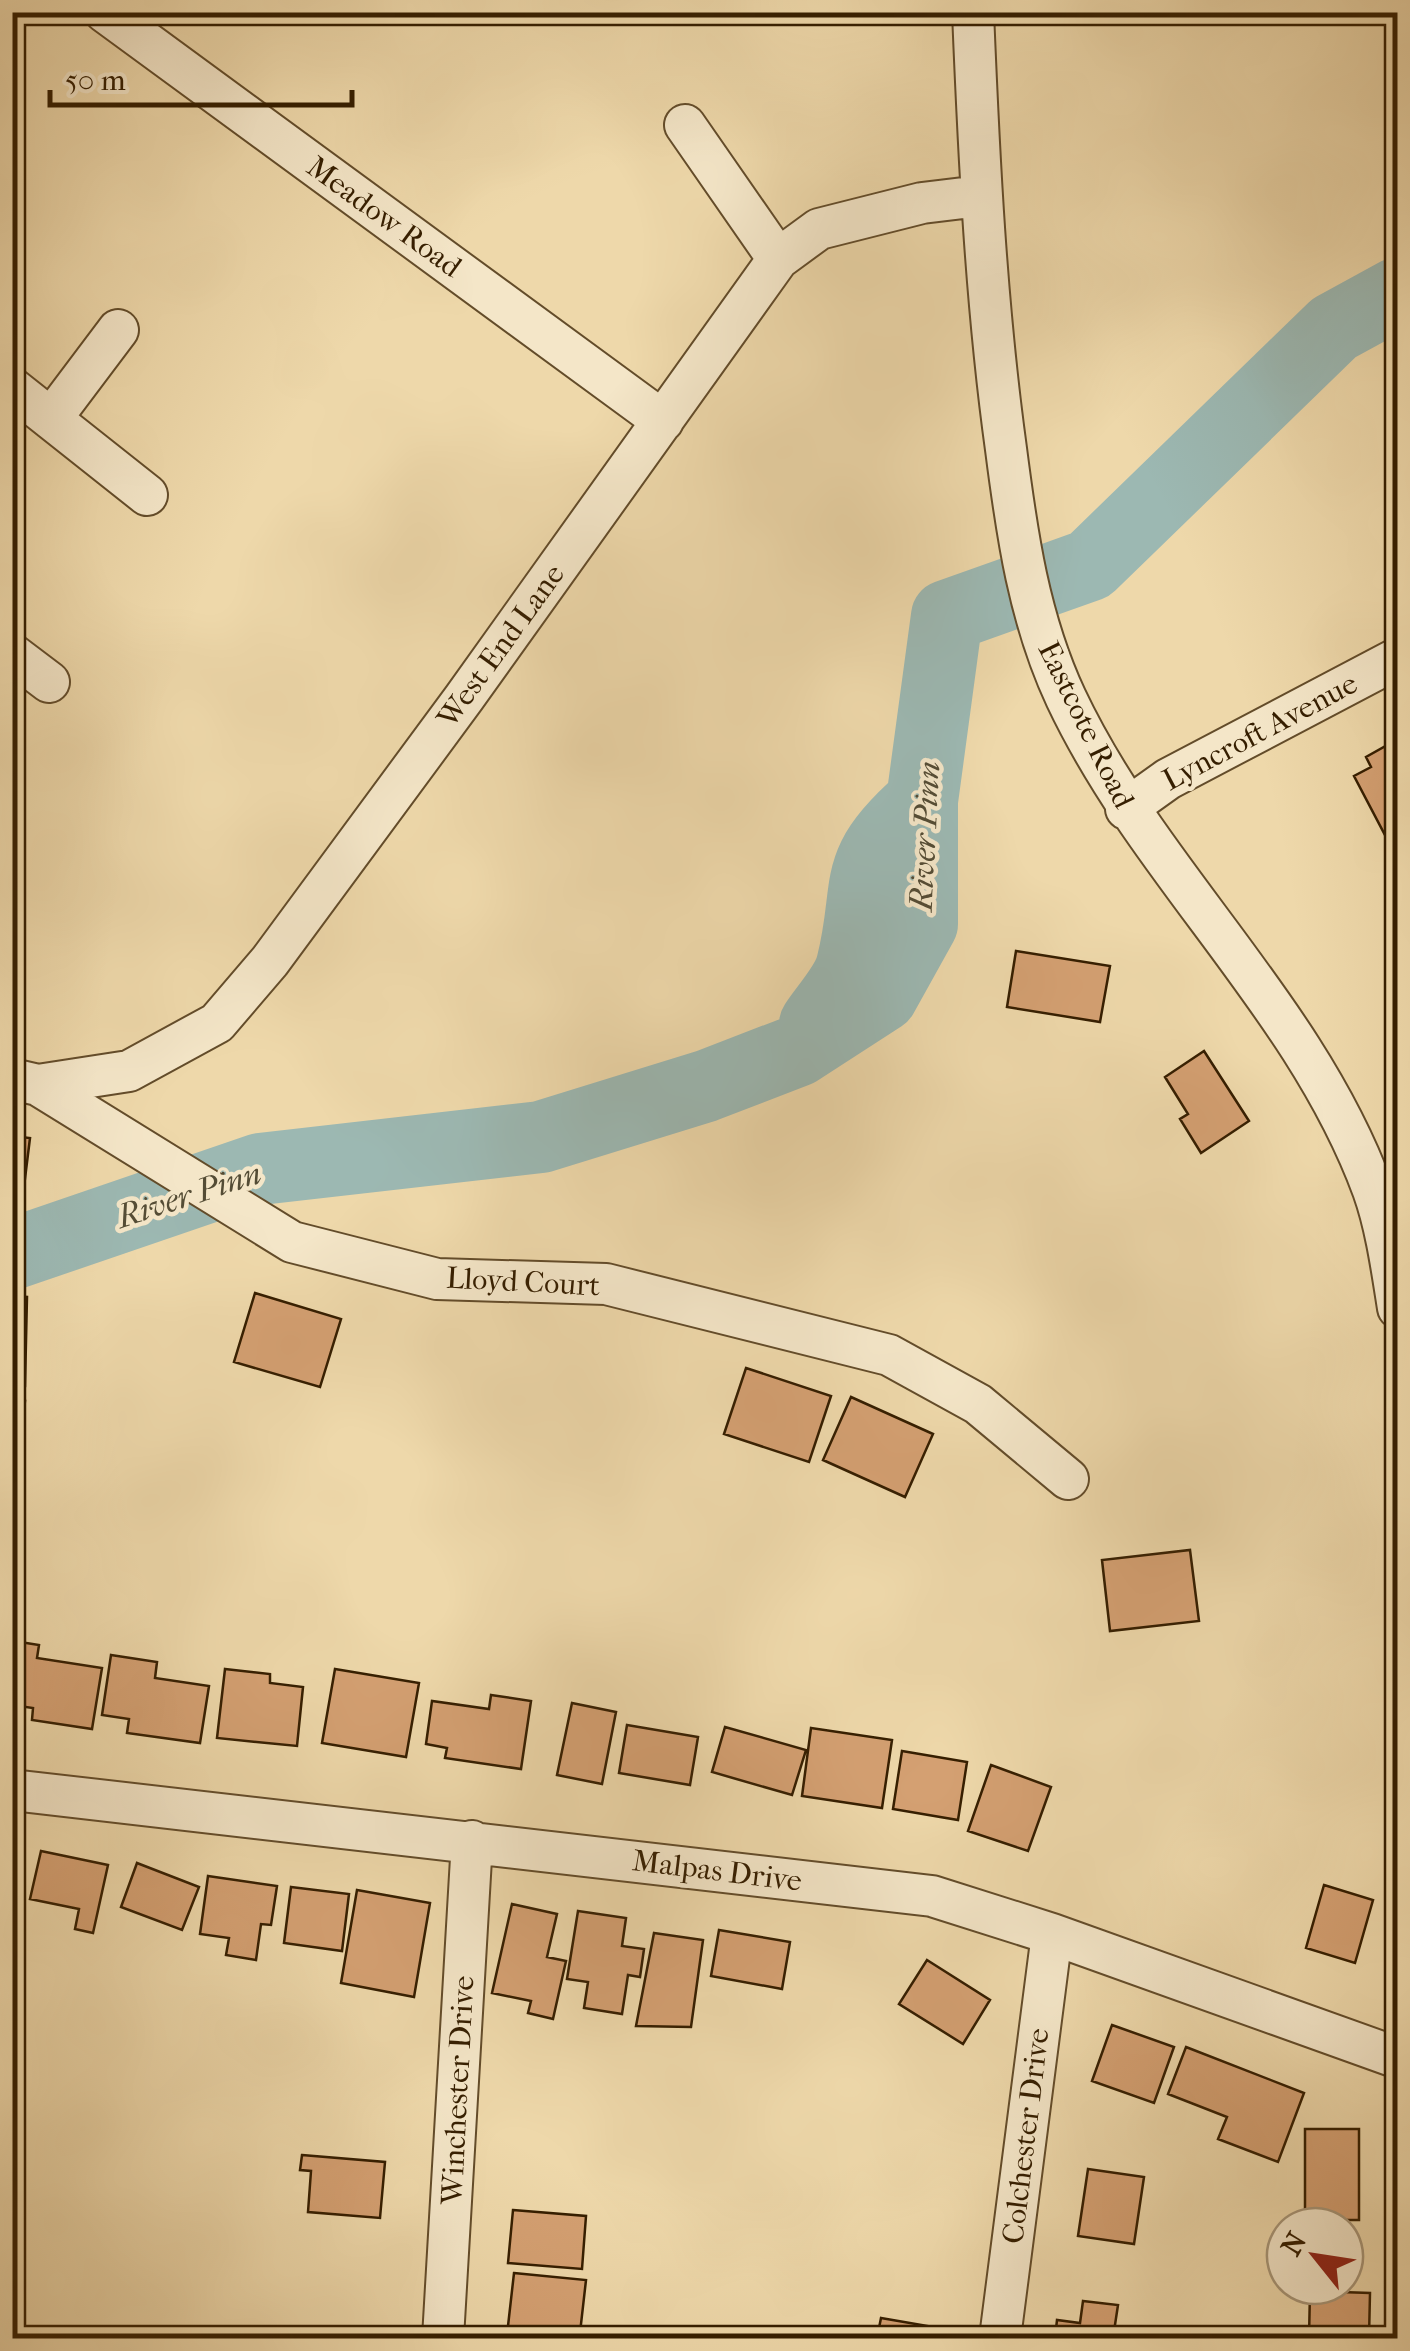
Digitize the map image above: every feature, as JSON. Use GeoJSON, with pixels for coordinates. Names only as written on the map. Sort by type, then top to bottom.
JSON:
{"type":"FeatureCollection","features":[{"type":"Feature","properties":{"kind":"street","name":"Meadow Road"},"geometry":{"type":"LineString","coordinates":[[105,12],[663,420]]}},
{"type":"Feature","properties":{"kind":"street","name":"Eastcote Road"},"geometry":{"type":"LineString","coordinates":[[973,12],[980,196],[995,371],[1020,555],[1035,619],[1065,697],[1126,809],[1288,1025],[1341,1116],[1374,1192],[1397,1295]]}},
{"type":"Feature","properties":{"kind":"street"},"geometry":{"type":"LineString","coordinates":[[685,125],[778,259]]}},
{"type":"Feature","properties":{"kind":"street","name":"West End Lane"},"geometry":{"type":"LineString","coordinates":[[25,1082],[129,1070],[217,1023],[316,899],[778,259],[818,229],[922,203],[980,196]]}},
{"type":"Feature","properties":{"kind":"street"},"geometry":{"type":"LineString","coordinates":[[51,419],[118,330]]}},
{"type":"Feature","properties":{"kind":"street"},"geometry":{"type":"LineString","coordinates":[[12,388],[148,494]]}},
{"type":"Feature","properties":{"kind":"street"},"geometry":{"type":"LineString","coordinates":[[12,654],[49,682]]}},
{"type":"Feature","properties":{"kind":"street","name":"Lyncroft Avenue"},"geometry":{"type":"LineString","coordinates":[[1126,809],[1168,778],[1398,658]]}},
{"type":"Feature","properties":{"kind":"street","name":"Lloyd Court"},"geometry":{"type":"LineString","coordinates":[[25,1082],[292,1242],[437,1280],[606,1284],[889,1355],[978,1404],[1068,1479]]}},
{"type":"Feature","properties":{"kind":"street","name":"Malpas Drive"},"geometry":{"type":"LineString","coordinates":[[12,1790],[932,1896],[1052,1934],[1398,2058]]}},
{"type":"Feature","properties":{"kind":"street","name":"Winchester Drive"},"geometry":{"type":"LineString","coordinates":[[443,2338],[472,1842]]}},
{"type":"Feature","properties":{"kind":"street","name":"Colchester Drive"},"geometry":{"type":"LineString","coordinates":[[1000,2338],[1052,1934]]}},
{"type":"Feature","properties":{"kind":"building"},"geometry":{"type":"Polygon","coordinates":[[[1391,743],[1398,755],[1398,829],[1385,835],[1354,776],[1371,767],[1366,757],[1391,743]]]}},
{"type":"Feature","properties":{"kind":"building"},"geometry":{"type":"Polygon","coordinates":[[[1016,951],[1110,966],[1100,1022],[1007,1007],[1016,951]]]}},
{"type":"Feature","properties":{"kind":"building"},"geometry":{"type":"Polygon","coordinates":[[[1204,1051],[1249,1121],[1201,1153],[1180,1119],[1188,1114],[1165,1077],[1204,1051]]]}},
{"type":"Feature","properties":{"kind":"building"},"geometry":{"type":"Polygon","coordinates":[[[12,1136],[30,1138],[22,1203],[12,1202],[12,1136]]]}},
{"type":"Feature","properties":{"kind":"building"},"geometry":{"type":"Polygon","coordinates":[[[255,1293],[341,1319],[320,1387],[234,1362],[255,1293]]]}},
{"type":"Feature","properties":{"kind":"building"},"geometry":{"type":"Polygon","coordinates":[[[12,1296],[27,1297],[25,1386],[12,1385],[12,1296]]]}},
{"type":"Feature","properties":{"kind":"building"},"geometry":{"type":"Polygon","coordinates":[[[746,1368],[831,1396],[809,1462],[724,1434],[746,1368]]]}},
{"type":"Feature","properties":{"kind":"building"},"geometry":{"type":"Polygon","coordinates":[[[851,1397],[933,1434],[905,1497],[823,1460],[851,1397]]]}},
{"type":"Feature","properties":{"kind":"building"},"geometry":{"type":"Polygon","coordinates":[[[12,1400],[25,1401],[14,1505],[12,1504],[12,1400]]]}},
{"type":"Feature","properties":{"kind":"building"},"geometry":{"type":"Polygon","coordinates":[[[1190,1550],[1199,1621],[1110,1631],[1102,1560],[1190,1550]]]}},
{"type":"Feature","properties":{"kind":"building"},"geometry":{"type":"Polygon","coordinates":[[[20,1642],[39,1645],[37,1658],[102,1668],[92,1729],[32,1720],[33,1708],[12,1705],[20,1642]]]}},
{"type":"Feature","properties":{"kind":"building"},"geometry":{"type":"Polygon","coordinates":[[[111,1655],[157,1662],[155,1678],[209,1686],[200,1743],[127,1733],[129,1719],[102,1715],[111,1655]]]}},
{"type":"Feature","properties":{"kind":"building"},"geometry":{"type":"Polygon","coordinates":[[[225,1669],[270,1674],[270,1683],[303,1687],[297,1746],[217,1738],[225,1669]]]}},
{"type":"Feature","properties":{"kind":"building"},"geometry":{"type":"Polygon","coordinates":[[[335,1669],[419,1683],[406,1757],[322,1743],[335,1669]]]}},
{"type":"Feature","properties":{"kind":"building"},"geometry":{"type":"Polygon","coordinates":[[[491,1695],[531,1701],[521,1769],[445,1758],[447,1748],[426,1744],[432,1701],[489,1709],[491,1695]]]}},
{"type":"Feature","properties":{"kind":"building"},"geometry":{"type":"Polygon","coordinates":[[[572,1703],[616,1712],[602,1784],[557,1775],[572,1703]]]}},
{"type":"Feature","properties":{"kind":"building"},"geometry":{"type":"Polygon","coordinates":[[[627,1725],[698,1737],[690,1785],[619,1773],[627,1725]]]}},
{"type":"Feature","properties":{"kind":"building"},"geometry":{"type":"Polygon","coordinates":[[[725,1727],[806,1750],[792,1795],[712,1772],[725,1727]]]}},
{"type":"Feature","properties":{"kind":"building"},"geometry":{"type":"Polygon","coordinates":[[[811,1728],[892,1740],[882,1808],[802,1796],[811,1728]]]}},
{"type":"Feature","properties":{"kind":"building"},"geometry":{"type":"Polygon","coordinates":[[[902,1751],[967,1762],[958,1820],[893,1809],[902,1751]]]}},
{"type":"Feature","properties":{"kind":"building"},"geometry":{"type":"Polygon","coordinates":[[[991,1765],[1051,1787],[1028,1851],[968,1831],[991,1765]]]}},
{"type":"Feature","properties":{"kind":"building"},"geometry":{"type":"Polygon","coordinates":[[[41,1851],[108,1865],[93,1933],[75,1929],[79,1909],[30,1899],[41,1851]]]}},
{"type":"Feature","properties":{"kind":"building"},"geometry":{"type":"Polygon","coordinates":[[[12,1856],[21,1857],[12,1907],[12,1856]]]}},
{"type":"Feature","properties":{"kind":"building"},"geometry":{"type":"Polygon","coordinates":[[[137,1863],[199,1887],[182,1930],[121,1907],[137,1863]]]}},
{"type":"Feature","properties":{"kind":"building"},"geometry":{"type":"Polygon","coordinates":[[[208,1876],[277,1886],[271,1925],[261,1924],[256,1960],[226,1955],[229,1938],[200,1934],[208,1876]]]}},
{"type":"Feature","properties":{"kind":"building"},"geometry":{"type":"Polygon","coordinates":[[[1324,1885],[1373,1900],[1355,1963],[1306,1948],[1324,1885]]]}},
{"type":"Feature","properties":{"kind":"building"},"geometry":{"type":"Polygon","coordinates":[[[291,1887],[349,1894],[342,1951],[284,1943],[291,1887]]]}},
{"type":"Feature","properties":{"kind":"building"},"geometry":{"type":"Polygon","coordinates":[[[357,1890],[430,1903],[414,1997],[341,1983],[357,1890]]]}},
{"type":"Feature","properties":{"kind":"building"},"geometry":{"type":"Polygon","coordinates":[[[512,1904],[557,1914],[547,1957],[566,1961],[553,2019],[528,2013],[531,2001],[492,1993],[512,1904]]]}},
{"type":"Feature","properties":{"kind":"building"},"geometry":{"type":"Polygon","coordinates":[[[578,1911],[626,1918],[622,1946],[644,1949],[640,1977],[628,1975],[622,2014],[584,2008],[588,1982],[567,1979],[578,1911]]]}},
{"type":"Feature","properties":{"kind":"building"},"geometry":{"type":"Polygon","coordinates":[[[719,1930],[790,1942],[782,1989],[711,1976],[719,1930]]]}},
{"type":"Feature","properties":{"kind":"building"},"geometry":{"type":"Polygon","coordinates":[[[654,1933],[703,1940],[691,2027],[636,2026],[654,1933]]]}},
{"type":"Feature","properties":{"kind":"building"},"geometry":{"type":"Polygon","coordinates":[[[927,1960],[990,2000],[963,2044],[899,2004],[927,1960]]]}},
{"type":"Feature","properties":{"kind":"building"},"geometry":{"type":"Polygon","coordinates":[[[1112,2025],[1174,2047],[1154,2103],[1092,2081],[1112,2025]]]}},
{"type":"Feature","properties":{"kind":"building"},"geometry":{"type":"Polygon","coordinates":[[[1186,2047],[1304,2093],[1278,2162],[1218,2139],[1227,2117],[1168,2094],[1186,2047]]]}},
{"type":"Feature","properties":{"kind":"building"},"geometry":{"type":"Polygon","coordinates":[[[1305,2129],[1359,2129],[1359,2206],[1305,2206],[1305,2129]]]}},
{"type":"Feature","properties":{"kind":"building"},"geometry":{"type":"Polygon","coordinates":[[[302,2155],[385,2162],[380,2218],[308,2212],[311,2171],[300,2170],[302,2155]]]}},
{"type":"Feature","properties":{"kind":"building"},"geometry":{"type":"Polygon","coordinates":[[[1088,2169],[1144,2177],[1134,2244],[1078,2236],[1088,2169]]]}},
{"type":"Feature","properties":{"kind":"building"},"geometry":{"type":"Polygon","coordinates":[[[12,2179],[20,2179],[16,2242],[12,2242],[12,2179]]]}},
{"type":"Feature","properties":{"kind":"building"},"geometry":{"type":"Polygon","coordinates":[[[513,2210],[586,2216],[582,2269],[508,2263],[513,2210]]]}},
{"type":"Feature","properties":{"kind":"building"},"geometry":{"type":"Polygon","coordinates":[[[12,2251],[17,2251],[17,2288],[12,2288],[12,2251]]]}},
{"type":"Feature","properties":{"kind":"building"},"geometry":{"type":"Polygon","coordinates":[[[514,2273],[586,2280],[580,2333],[508,2326],[514,2273]]]}},
{"type":"Feature","properties":{"kind":"building"},"geometry":{"type":"Polygon","coordinates":[[[1365,2293],[1370,2293],[1369,2338],[1309,2338],[1310,2306],[1365,2306],[1365,2293]]]}},
{"type":"Feature","properties":{"kind":"building"},"geometry":{"type":"Polygon","coordinates":[[[1083,2301],[1118,2305],[1113,2338],[1055,2338],[1057,2320],[1080,2323],[1083,2301]]]}},
{"type":"Feature","properties":{"kind":"building"},"geometry":{"type":"Polygon","coordinates":[[[881,2318],[939,2328],[937,2338],[877,2338],[881,2318]]]}},
{"type":"Feature","properties":{"kind":"waterway","name":"River Pinn"},"geometry":{"type":"LineString","coordinates":[[12,1254],[260,1169],[541,1137],[706,1086],[797,1051],[882,996],[922,924],[922,801],[947,616],[1090,565],[1334,328],[1398,293]]}},
{"type":"Feature","properties":{"kind":"waterway"},"geometry":{"type":"LineString","coordinates":[[815,1024],[849,973],[872,860],[898,823],[922,801]]}}]}
